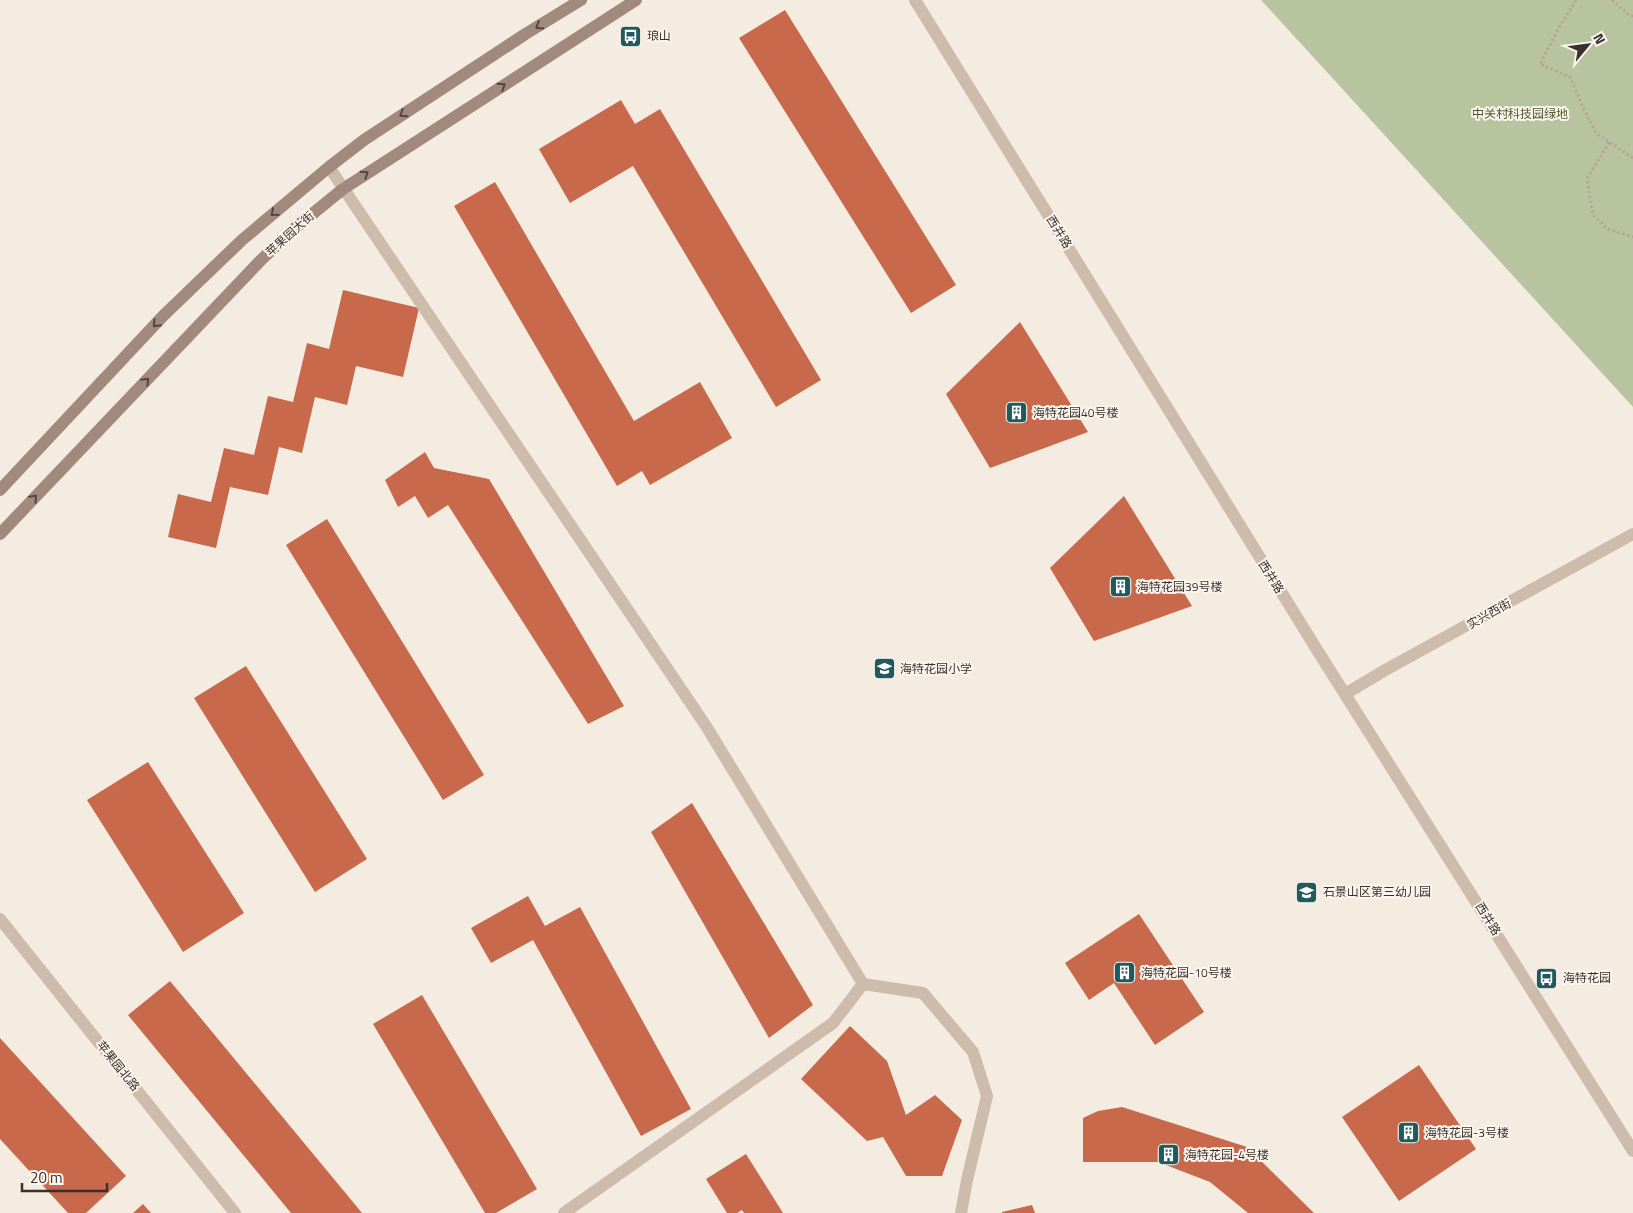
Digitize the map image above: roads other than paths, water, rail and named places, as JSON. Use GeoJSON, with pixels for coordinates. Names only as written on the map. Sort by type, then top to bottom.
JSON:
{"type":"FeatureCollection","features":[{"type":"Feature","properties":{"kind":"main road","name":"苹果园大街"},"geometry":{"type":"LineString","coordinates":[[0,490],[164,316],[242,240],[329,166],[372,134],[581,0]]}},
{"type":"Feature","properties":{"kind":"main road","name":"苹果园大街"},"geometry":{"type":"LineString","coordinates":[[0,534],[261,260],[295,228],[343,189],[636,0]]}},
{"type":"Feature","properties":{"kind":"street","name":"西井路"},"geometry":{"type":"LineString","coordinates":[[915,0],[1318,654],[1633,1151]]}},
{"type":"Feature","properties":{"kind":"street"},"geometry":{"type":"LineString","coordinates":[[329,166],[706,726],[863,984]]}},
{"type":"Feature","properties":{"kind":"street","name":"实兴西街"},"geometry":{"type":"LineString","coordinates":[[1345,694],[1633,534]]}},
{"type":"Feature","properties":{"kind":"street","name":"苹果园北路"},"geometry":{"type":"LineString","coordinates":[[0,919],[235,1213]]}},
{"type":"Feature","properties":{"kind":"street"},"geometry":{"type":"LineString","coordinates":[[564,1213],[833,1023],[863,984]]}},
{"type":"Feature","properties":{"kind":"street"},"geometry":{"type":"LineString","coordinates":[[863,984],[923,993],[973,1052],[987,1096],[961,1213]]}},
{"type":"Feature","properties":{"kind":"place","name":"琅山"},"geometry":{"type":"Point","coordinates":[631,36]}},
{"type":"Feature","properties":{"kind":"place","name":"海特花园40号楼"},"geometry":{"type":"Point","coordinates":[1017,413]}},
{"type":"Feature","properties":{"kind":"place","name":"海特花园39号楼"},"geometry":{"type":"Point","coordinates":[1121,587]}},
{"type":"Feature","properties":{"kind":"place","name":"海特花园小学"},"geometry":{"type":"Point","coordinates":[884,669]}},
{"type":"Feature","properties":{"kind":"place","name":"石景山区第三幼儿园"},"geometry":{"type":"Point","coordinates":[1307,892]}},
{"type":"Feature","properties":{"kind":"place","name":"海特花园-10号楼"},"geometry":{"type":"Point","coordinates":[1125,973]}},
{"type":"Feature","properties":{"kind":"place","name":"海特花园"},"geometry":{"type":"Point","coordinates":[1547,978]}},
{"type":"Feature","properties":{"kind":"place","name":"海特花园-3号楼"},"geometry":{"type":"Point","coordinates":[1409,1133]}},
{"type":"Feature","properties":{"kind":"place","name":"海特花园-4号楼"},"geometry":{"type":"Point","coordinates":[1169,1155]}},
{"type":"Feature","properties":{"kind":"park label","name":"中关村科技园绿地"},"geometry":{"type":"Point","coordinates":[1520,114]}}]}
